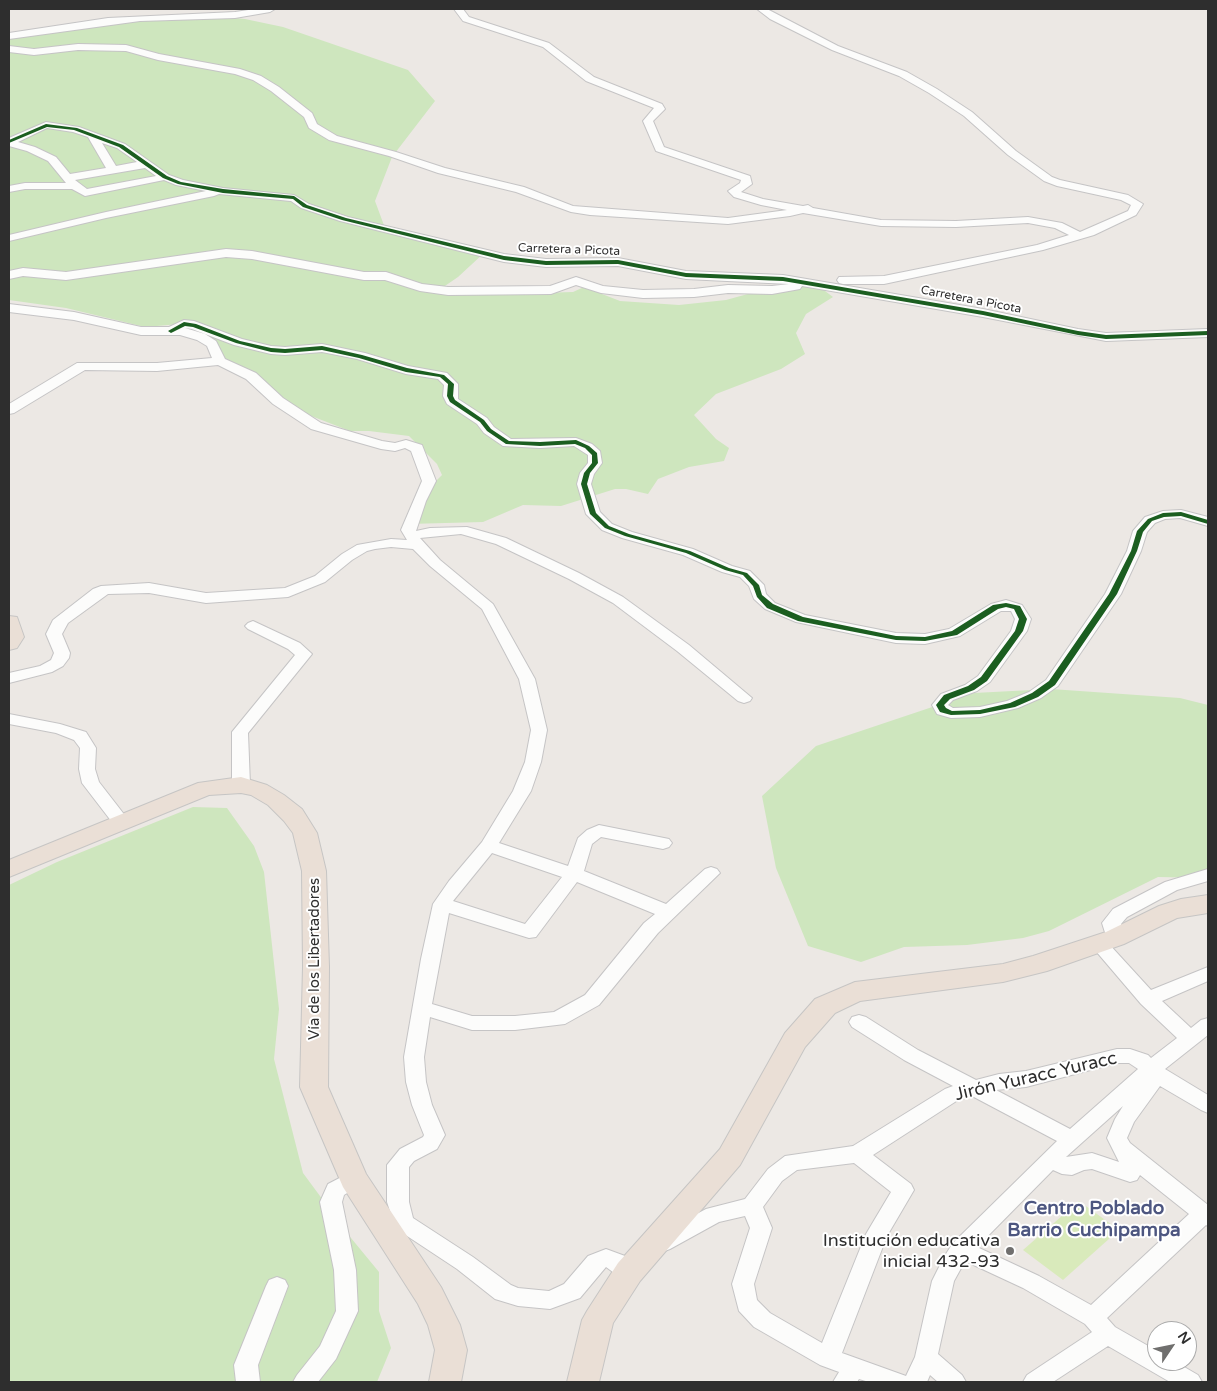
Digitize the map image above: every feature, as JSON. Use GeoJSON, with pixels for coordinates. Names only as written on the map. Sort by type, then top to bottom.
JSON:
{"type":"FeatureCollection","features":[{"type":"Feature","properties":{"kind":"highway"},"geometry":{"type":"LineString","coordinates":[[9,622],[13,636],[9,643]]}},
{"type":"Feature","properties":{"kind":"highway","name":"Vía de los Libertadores"},"geometry":{"type":"LineString","coordinates":[[9,869],[206,788],[241,785],[259,790],[276,800],[293,815],[305,832],[314,871],[316,967],[314,1087],[353,1179],[391,1220],[444,1325],[451,1350],[445,1382]]}},
{"type":"Feature","properties":{"kind":"highway"},"geometry":{"type":"LineString","coordinates":[[583,1382],[598,1320],[629,1272],[730,1157],[795,1040],[824,1006],[855,992],[1003,973],[1038,964],[1106,940],[1168,912],[1208,904]]}},
{"type":"Feature","properties":{"kind":"street"},"geometry":{"type":"LineString","coordinates":[[9,36],[108,21],[235,15],[270,9]]}},
{"type":"Feature","properties":{"kind":"street"},"geometry":{"type":"LineString","coordinates":[[459,9],[466,19],[546,45],[590,79],[658,106],[660,109],[648,121],[658,147],[666,152],[746,178],[748,182],[736,190],[735,193],[761,202],[808,208],[881,223],[956,224],[1028,220],[1058,226],[1080,236]]}},
{"type":"Feature","properties":{"kind":"street"},"geometry":{"type":"LineString","coordinates":[[761,9],[835,48],[903,74],[933,90],[968,114],[1012,153],[1048,179],[1057,183],[1124,198],[1137,204],[1132,213],[1090,233],[1038,248],[884,280],[783,279]]}},
{"type":"Feature","properties":{"kind":"street"},"geometry":{"type":"LineString","coordinates":[[9,49],[34,52],[78,47],[126,48],[158,57],[237,71],[257,78],[275,89],[308,115],[314,126],[333,138],[392,154],[442,171],[520,189],[571,209],[590,212],[728,221],[790,213],[808,208]]}},
{"type":"Feature","properties":{"kind":"street","name":"Carretera a Picota"},"geometry":{"type":"LineString","coordinates":[[38,128],[52,125],[92,135],[121,146],[166,176],[180,183],[224,191],[294,198],[305,206],[344,220],[504,258],[546,262],[618,262],[686,275],[783,279],[983,312],[1078,333],[1106,337],[1208,333]]}},
{"type":"Feature","properties":{"kind":"street"},"geometry":{"type":"LineString","coordinates":[[9,142],[38,128]]}},
{"type":"Feature","properties":{"kind":"street"},"geometry":{"type":"LineString","coordinates":[[92,135],[113,170]]}},
{"type":"Feature","properties":{"kind":"street"},"geometry":{"type":"LineString","coordinates":[[9,142],[32,148],[52,160],[71,182],[106,214]]}},
{"type":"Feature","properties":{"kind":"street"},"geometry":{"type":"LineString","coordinates":[[9,189],[71,182],[113,170],[148,164]]}},
{"type":"Feature","properties":{"kind":"street"},"geometry":{"type":"LineString","coordinates":[[91,200],[166,176]]}},
{"type":"Feature","properties":{"kind":"street"},"geometry":{"type":"LineString","coordinates":[[9,238],[106,214],[224,191]]}},
{"type":"Feature","properties":{"kind":"street"},"geometry":{"type":"LineString","coordinates":[[9,275],[23,272],[66,276],[226,252],[364,276],[386,276],[420,286],[457,291],[551,290],[576,281],[600,289],[643,294],[694,293],[728,289],[772,290],[813,284]]}},
{"type":"Feature","properties":{"kind":"street"},"geometry":{"type":"LineString","coordinates":[[9,308],[74,316],[141,331],[181,331],[201,337],[212,344],[220,360]]}},
{"type":"Feature","properties":{"kind":"street"},"geometry":{"type":"LineString","coordinates":[[171,330],[184,324],[194,325],[238,342],[271,350],[286,351],[322,348],[360,356],[406,370],[442,376],[451,384],[450,396],[452,401],[482,420],[490,430],[508,443],[576,442],[587,447],[595,454],[595,463],[587,472],[584,484],[593,514],[607,527],[627,535],[688,552],[727,569],[746,574],[756,584],[759,596],[770,606],[801,620],[887,637],[925,639],[954,633],[996,607],[1006,605],[1017,608],[1023,619],[1019,631],[984,679],[971,688],[947,697],[940,705],[943,710],[952,713],[980,712],[1012,705],[1035,695],[1052,683],[1113,594],[1134,551],[1140,531],[1150,520],[1163,515],[1182,514],[1208,522]]}},
{"type":"Feature","properties":{"kind":"street"},"geometry":{"type":"LineString","coordinates":[[9,410],[82,366],[157,366],[220,360],[251,376],[278,401],[316,426],[381,445],[395,448],[406,444],[417,448],[429,481],[408,530],[414,541],[434,563],[488,607],[527,679],[539,730],[533,762],[522,792],[488,846],[455,885],[442,904],[414,1057],[416,1082],[422,1105],[434,1135],[430,1144],[407,1155],[398,1165],[398,1202],[391,1220],[465,1263],[503,1292],[518,1297],[550,1300],[572,1291],[596,1262],[606,1258],[617,1262],[629,1272]]}},
{"type":"Feature","properties":{"kind":"street"},"geometry":{"type":"LineString","coordinates":[[9,678],[46,669],[56,663],[61,658],[62,653],[54,634],[60,620],[98,592],[106,589],[150,588],[206,598],[288,592],[320,580],[362,548],[375,544],[414,541],[430,532],[462,530],[501,541],[532,558],[574,576],[618,600],[683,648],[744,698]]}},
{"type":"Feature","properties":{"kind":"street"},"geometry":{"type":"LineString","coordinates":[[241,785],[240,732],[304,654],[294,646],[253,626]]}},
{"type":"Feature","properties":{"kind":"street"},"geometry":{"type":"LineString","coordinates":[[9,719],[60,729],[80,736],[88,748],[88,769],[91,783],[121,822]]}},
{"type":"Feature","properties":{"kind":"street"},"geometry":{"type":"LineString","coordinates":[[442,904],[529,932],[574,874],[584,842],[593,834],[599,831],[663,842]]}},
{"type":"Feature","properties":{"kind":"street"},"geometry":{"type":"LineString","coordinates":[[488,846],[574,874],[668,912]]}},
{"type":"Feature","properties":{"kind":"street"},"geometry":{"type":"LineString","coordinates":[[423,1008],[472,1023],[515,1023],[558,1019],[592,1000],[651,928],[712,873]]}},
{"type":"Feature","properties":{"kind":"street"},"geometry":{"type":"LineString","coordinates":[[1190,1039],[1148,999],[1106,940],[1111,923],[1120,913],[1171,886],[1208,875]]}},
{"type":"Feature","properties":{"kind":"street"},"geometry":{"type":"LineString","coordinates":[[1148,999],[1208,974]]}},
{"type":"Feature","properties":{"kind":"street"},"geometry":{"type":"LineString","coordinates":[[859,1022],[911,1055],[1072,1140]]}},
{"type":"Feature","properties":{"kind":"street"},"geometry":{"type":"LineString","coordinates":[[915,1382],[926,1357],[943,1281],[961,1249],[1053,1157],[1154,1073],[1208,1025]]}},
{"type":"Feature","properties":{"kind":"street","name":"Jirón Yuracc Yuracc"},"geometry":{"type":"LineString","coordinates":[[752,1206],[775,1175],[792,1162],[858,1154],[952,1094],[972,1088],[1026,1079],[1117,1056],[1130,1056],[1141,1060],[1154,1073],[1208,1105]]}},
{"type":"Feature","properties":{"kind":"street"},"geometry":{"type":"LineString","coordinates":[[1053,1157],[1062,1166],[1072,1166],[1079,1162],[1092,1161],[1130,1174],[1132,1167],[1117,1138],[1125,1119],[1154,1073]]}},
{"type":"Feature","properties":{"kind":"street"},"geometry":{"type":"LineString","coordinates":[[1035,1382],[1100,1326],[1206,1215],[1123,1149]]}},
{"type":"Feature","properties":{"kind":"street"},"geometry":{"type":"LineString","coordinates":[[828,1358],[877,1234],[903,1190],[858,1154]]}},
{"type":"Feature","properties":{"kind":"street"},"geometry":{"type":"LineString","coordinates":[[305,1382],[328,1352],[347,1311],[345,1270],[331,1202],[336,1190],[353,1179]]}},
{"type":"Feature","properties":{"kind":"street"},"geometry":{"type":"LineString","coordinates":[[649,1250],[714,1215],[752,1206],[761,1228],[743,1284],[747,1304],[762,1320],[828,1358],[850,1374],[897,1382]]}},
{"type":"Feature","properties":{"kind":"street"},"geometry":{"type":"LineString","coordinates":[[961,1249],[1031,1282],[1190,1382]]}},
{"type":"Feature","properties":{"kind":"street"},"geometry":{"type":"LineString","coordinates":[[248,1382],[246,1365],[277,1286]]}},
{"type":"Feature","properties":{"kind":"street"},"geometry":{"type":"LineString","coordinates":[[926,1357],[954,1382]]}},
{"type":"Feature","properties":{"kind":"green space"},"geometry":{"type":"Polygon","coordinates":[[[203,15],[245,19],[283,27],[408,70],[435,101],[392,157],[375,201],[385,228],[484,253],[458,277],[439,290],[508,294],[573,292],[584,287],[620,301],[679,305],[726,300],[755,292],[813,284],[826,286],[825,291],[833,297],[806,314],[796,333],[805,354],[781,369],[716,394],[694,415],[716,439],[729,448],[724,461],[689,467],[658,479],[648,494],[626,489],[615,489],[561,506],[523,505],[483,522],[408,524],[434,483],[442,475],[437,464],[409,436],[369,431],[350,431],[301,412],[219,357],[200,329],[180,324],[145,327],[66,308],[9,300],[9,33],[203,15]]]}},
{"type":"Feature","properties":{"kind":"green space"},"geometry":{"type":"Polygon","coordinates":[[[1051,689],[1180,698],[1208,705],[1208,878],[1158,877],[1049,931],[1023,938],[967,945],[904,947],[861,962],[808,946],[776,868],[762,796],[816,746],[974,693],[1051,689]]]}},
{"type":"Feature","properties":{"kind":"green space"},"geometry":{"type":"Polygon","coordinates":[[[193,807],[227,808],[254,846],[264,872],[279,1009],[274,1059],[303,1173],[351,1238],[379,1272],[379,1311],[391,1348],[377,1382],[9,1382],[9,885],[57,862],[193,807]]]}},
{"type":"Feature","properties":{"kind":"green space"},"geometry":{"type":"Polygon","coordinates":[[[1079,1201],[1119,1230],[1063,1280],[1023,1250],[1079,1201]]]}},
{"type":"Feature","properties":{"kind":"cycle path"},"geometry":{"type":"LineString","coordinates":[[9,142],[46,125],[75,129],[121,146],[165,177],[180,183],[223,191],[294,198],[305,206],[344,219],[504,258],[546,263],[618,262],[686,275],[783,279],[983,313],[1106,337],[1208,333]]}},
{"type":"Feature","properties":{"kind":"cycle path"},"geometry":{"type":"LineString","coordinates":[[171,331],[184,324],[194,325],[238,342],[271,350],[285,351],[322,348],[360,356],[406,370],[442,376],[451,384],[450,396],[452,401],[482,421],[489,430],[508,443],[576,442],[587,447],[595,454],[595,463],[587,473],[584,484],[593,514],[607,527],[627,535],[688,552],[727,569],[745,574],[756,585],[759,596],[770,606],[801,619],[896,638],[925,639],[954,633],[996,607],[1006,605],[1017,608],[1023,619],[1019,631],[984,679],[971,688],[947,697],[940,705],[943,710],[951,713],[980,712],[1012,705],[1035,695],[1052,683],[1113,594],[1134,551],[1140,531],[1150,520],[1163,515],[1181,514],[1208,522]]}},
{"type":"Feature","properties":{"kind":"place","name":"Institución educativa inicial 432-93"},"geometry":{"type":"Point","coordinates":[1010,1251]}},
{"type":"Feature","properties":{"kind":"district","name":"Centro Poblado Barrio Cuchipampa"},"geometry":{"type":"Point","coordinates":[1094,1220]}}]}
